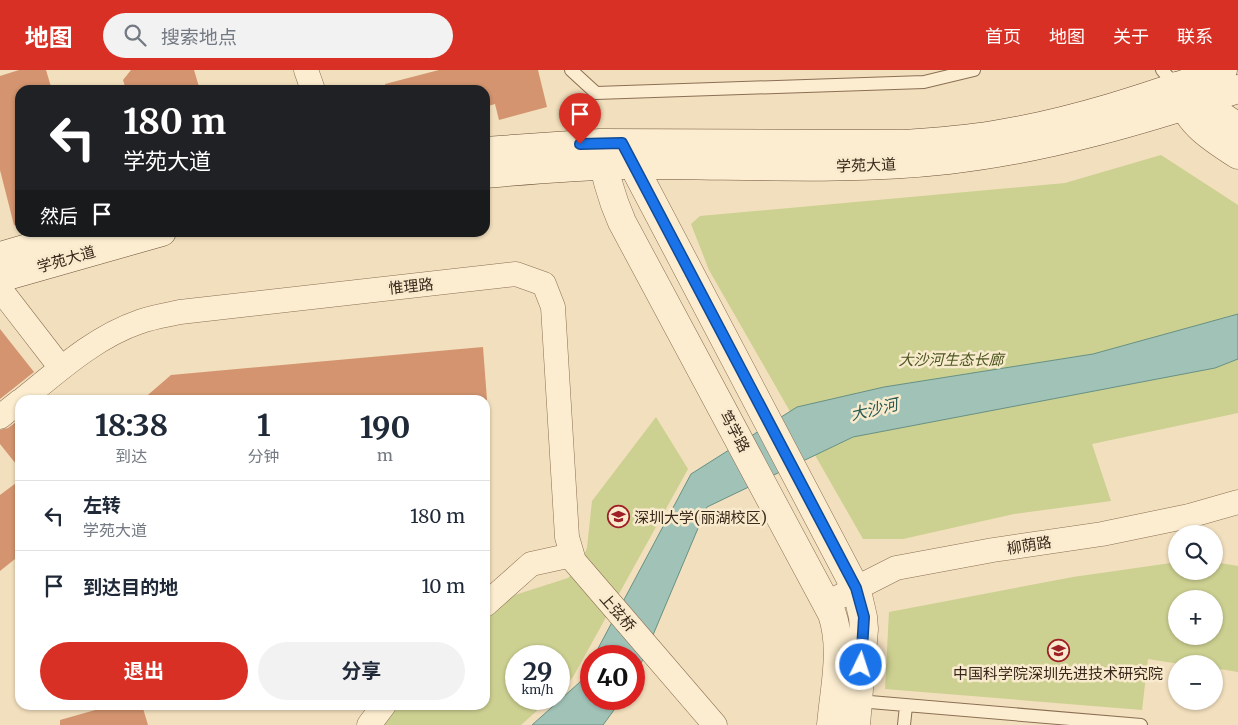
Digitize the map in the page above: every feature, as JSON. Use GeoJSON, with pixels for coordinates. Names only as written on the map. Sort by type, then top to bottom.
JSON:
{"type":"FeatureCollection","features":[{"type":"Feature","properties":{"kind":"street"},"geometry":{"type":"LineString","coordinates":[[306,70],[311,85]]}},
{"type":"Feature","properties":{"kind":"street","name":"学苑大道"},"geometry":{"type":"LineString","coordinates":[[1181,91],[1223,70]]}},
{"type":"Feature","properties":{"kind":"street","name":"学苑大道"},"geometry":{"type":"LineString","coordinates":[[490,151],[614,155],[948,141],[994,135],[1044,125],[1112,106],[1181,91],[1238,89]]}},
{"type":"Feature","properties":{"kind":"street"},"geometry":{"type":"LineString","coordinates":[[1181,91],[1238,127]]}},
{"type":"Feature","properties":{"kind":"street"},"geometry":{"type":"LineString","coordinates":[[1181,91],[1200,129],[1238,155]]}},
{"type":"Feature","properties":{"kind":"street"},"geometry":{"type":"LineString","coordinates":[[614,155],[737,363],[856,588],[864,623],[857,713]]}},
{"type":"Feature","properties":{"kind":"street","name":"学苑大道"},"geometry":{"type":"LineString","coordinates":[[490,173],[614,155]]}},
{"type":"Feature","properties":{"kind":"street","name":"笃学路"},"geometry":{"type":"LineString","coordinates":[[614,155],[612,200],[622,222],[827,603],[835,624],[838,645],[831,725]]}},
{"type":"Feature","properties":{"kind":"street","name":"学苑大道"},"geometry":{"type":"LineString","coordinates":[[0,256],[65,237]]}},
{"type":"Feature","properties":{"kind":"street","name":"学苑大道"},"geometry":{"type":"LineString","coordinates":[[0,278],[144,237]]}},
{"type":"Feature","properties":{"kind":"street","name":"惟理路"},"geometry":{"type":"LineString","coordinates":[[28,395],[98,341],[139,322],[180,312],[516,274],[544,284],[553,307],[567,537],[573,558]]}},
{"type":"Feature","properties":{"kind":"street"},"geometry":{"type":"LineString","coordinates":[[0,289],[62,368]]}},
{"type":"Feature","properties":{"kind":"street","name":"惟理路"},"geometry":{"type":"LineString","coordinates":[[0,418],[15,406]]}},
{"type":"Feature","properties":{"kind":"street","name":"柳荫路"},"geometry":{"type":"LineString","coordinates":[[827,603],[896,568],[993,550],[1102,534],[1189,516],[1238,502]]}},
{"type":"Feature","properties":{"kind":"street"},"geometry":{"type":"LineString","coordinates":[[1189,516],[1238,518]]}},
{"type":"Feature","properties":{"kind":"street"},"geometry":{"type":"LineString","coordinates":[[490,601],[531,564],[573,558]]}},
{"type":"Feature","properties":{"kind":"street","name":"上弦桥"},"geometry":{"type":"LineString","coordinates":[[573,558],[715,725]]}},
{"type":"Feature","properties":{"kind":"street"},"geometry":{"type":"LineString","coordinates":[[369,725],[380,710]]}},
{"type":"Feature","properties":{"kind":"lane"},"geometry":{"type":"LineString","coordinates":[[571,70],[596,93],[924,82],[974,70]]}},
{"type":"Feature","properties":{"kind":"lane"},"geometry":{"type":"LineString","coordinates":[[904,725],[906,706]]}},
{"type":"Feature","properties":{"kind":"lane"},"geometry":{"type":"LineString","coordinates":[[857,713],[906,706],[1141,725]]}},
{"type":"Feature","properties":{"kind":"green space","name":"大沙河生态长廊"},"geometry":{"type":"Polygon","coordinates":[[[1161,155],[1238,205],[1238,413],[1092,444],[1111,501],[1014,514],[903,539],[863,539],[709,270],[691,224],[700,216],[1065,183],[1161,155]]]}},
{"type":"Feature","properties":{"kind":"green space"},"geometry":{"type":"Polygon","coordinates":[[[656,417],[688,469],[591,645],[580,645],[580,664],[573,677],[570,680],[570,645],[505,645],[505,710],[538,710],[521,725],[366,725],[382,710],[490,710],[490,612],[506,598],[568,578],[579,567],[587,548],[592,501],[656,417]]]}},
{"type":"Feature","properties":{"kind":"green space","name":"中国科学院深圳先进技术研究院"},"geometry":{"type":"Polygon","coordinates":[[[1168,563],[1168,580],[1223,580],[1223,564],[1238,566],[1238,672],[1223,670],[1223,655],[1168,655],[1168,662],[1148,659],[1142,710],[885,689],[889,612],[1073,577],[1168,563]]]}},
{"type":"Feature","properties":{"kind":"water","name":"大沙河"},"geometry":{"type":"Polygon","coordinates":[[[1238,314],[1238,359],[1215,368],[853,437],[707,507],[645,654],[645,645],[600,645],[691,474],[797,407],[884,387],[1093,354],[1238,314]]]}},
{"type":"Feature","properties":{"kind":"water"},"geometry":{"type":"Polygon","coordinates":[[[580,682],[580,710],[614,710],[603,725],[532,725],[549,710],[570,710],[570,691],[580,682]]]}},
{"type":"Feature","properties":{"kind":"building"},"geometry":{"type":"Polygon","coordinates":[[[19,70],[46,70],[50,85],[15,85],[14,225],[0,170],[0,76],[19,70]]]}},
{"type":"Feature","properties":{"kind":"building"},"geometry":{"type":"Polygon","coordinates":[[[131,70],[194,70],[198,85],[124,85],[123,80],[131,70]]]}},
{"type":"Feature","properties":{"kind":"building"},"geometry":{"type":"Polygon","coordinates":[[[439,70],[538,70],[547,107],[499,120],[495,104],[490,106],[490,85],[385,84],[439,70]]]}},
{"type":"Feature","properties":{"kind":"building"},"geometry":{"type":"Polygon","coordinates":[[[0,329],[34,372],[0,399],[0,329]]]}},
{"type":"Feature","properties":{"kind":"building"},"geometry":{"type":"Polygon","coordinates":[[[483,347],[487,395],[148,395],[171,375],[483,347]]]}},
{"type":"Feature","properties":{"kind":"building"},"geometry":{"type":"Polygon","coordinates":[[[15,423],[15,463],[0,444],[0,430],[8,428],[15,423]]]}},
{"type":"Feature","properties":{"kind":"building"},"geometry":{"type":"Polygon","coordinates":[[[15,484],[15,559],[0,571],[0,495],[15,484]]]}},
{"type":"Feature","properties":{"kind":"building"},"geometry":{"type":"Polygon","coordinates":[[[95,710],[144,710],[148,725],[60,725],[60,720],[95,710]]]}},
{"type":"Feature","properties":{"kind":"place","name":"深圳大学(丽湖校区)"},"geometry":{"type":"Point","coordinates":[618,517]}},
{"type":"Feature","properties":{"kind":"place","name":"中国科学院深圳先进技术研究院"},"geometry":{"type":"Point","coordinates":[1058,650]}},
{"type":"Feature","properties":{"kind":"route"},"geometry":{"type":"LineString","coordinates":[[580,144],[622,143],[856,588],[864,617],[861,665]]}}]}
